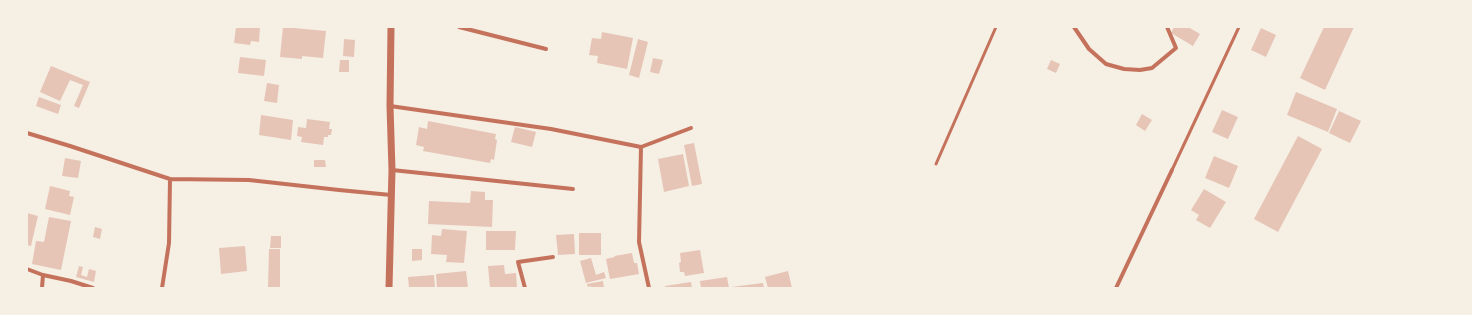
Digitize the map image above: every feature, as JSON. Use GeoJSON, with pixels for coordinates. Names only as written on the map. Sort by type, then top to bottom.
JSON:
{"type":"FeatureCollection","features":[{"type":"Feature","properties":{"kind":"street"},"geometry":{"type":"LineString","coordinates":[[389,288],[392,170],[390,106],[391,27]]}},
{"type":"Feature","properties":{"kind":"street"},"geometry":{"type":"LineString","coordinates":[[459,27],[546,49]]}},
{"type":"Feature","properties":{"kind":"street"},"geometry":{"type":"LineString","coordinates":[[1074,27],[1089,49],[1106,64],[1124,69],[1140,70],[1152,68],[1176,48],[1167,27]]}},
{"type":"Feature","properties":{"kind":"street"},"geometry":{"type":"LineString","coordinates":[[390,106],[551,129],[641,147],[691,128]]}},
{"type":"Feature","properties":{"kind":"street"},"geometry":{"type":"LineString","coordinates":[[27,134],[70,146],[170,179],[249,180],[391,195]]}},
{"type":"Feature","properties":{"kind":"street"},"geometry":{"type":"LineString","coordinates":[[641,147],[639,242],[649,288]]}},
{"type":"Feature","properties":{"kind":"street"},"geometry":{"type":"LineString","coordinates":[[392,170],[573,189]]}},
{"type":"Feature","properties":{"kind":"street"},"geometry":{"type":"LineString","coordinates":[[1116,288],[1172,170]]}},
{"type":"Feature","properties":{"kind":"street"},"geometry":{"type":"LineString","coordinates":[[162,288],[169,243],[170,179]]}},
{"type":"Feature","properties":{"kind":"street"},"geometry":{"type":"LineString","coordinates":[[525,288],[518,262],[553,257]]}},
{"type":"Feature","properties":{"kind":"street"},"geometry":{"type":"LineString","coordinates":[[27,269],[43,275],[71,281],[93,288]]}},
{"type":"Feature","properties":{"kind":"street"},"geometry":{"type":"LineString","coordinates":[[42,288],[43,275]]}},
{"type":"Feature","properties":{"kind":"lane"},"geometry":{"type":"LineString","coordinates":[[936,164],[996,27]]}},
{"type":"Feature","properties":{"kind":"lane"},"geometry":{"type":"LineString","coordinates":[[1172,170],[1239,27]]}},
{"type":"Feature","properties":{"kind":"building"},"geometry":{"type":"Polygon","coordinates":[[[236,27],[260,27],[259,42],[251,41],[250,45],[234,43],[236,27]]]}},
{"type":"Feature","properties":{"kind":"building"},"geometry":{"type":"Polygon","coordinates":[[[283,27],[326,31],[323,58],[302,56],[302,59],[280,57],[283,27]]]}},
{"type":"Feature","properties":{"kind":"building"},"geometry":{"type":"Polygon","coordinates":[[[1174,27],[1188,27],[1200,34],[1193,46],[1171,33],[1174,27]]]}},
{"type":"Feature","properties":{"kind":"building"},"geometry":{"type":"Polygon","coordinates":[[[1324,27],[1354,27],[1325,90],[1300,78],[1324,27]]]}},
{"type":"Feature","properties":{"kind":"building"},"geometry":{"type":"Polygon","coordinates":[[[1261,28],[1276,35],[1266,57],[1251,50],[1261,28]]]}},
{"type":"Feature","properties":{"kind":"building"},"geometry":{"type":"Polygon","coordinates":[[[602,32],[633,38],[627,69],[597,63],[598,56],[589,55],[592,38],[601,39],[602,32]]]}},
{"type":"Feature","properties":{"kind":"building"},"geometry":{"type":"Polygon","coordinates":[[[344,39],[355,40],[354,57],[343,56],[344,39]]]}},
{"type":"Feature","properties":{"kind":"building"},"geometry":{"type":"Polygon","coordinates":[[[638,39],[648,42],[639,78],[629,75],[638,39]]]}},
{"type":"Feature","properties":{"kind":"building"},"geometry":{"type":"Polygon","coordinates":[[[240,57],[266,60],[264,76],[238,73],[240,57]]]}},
{"type":"Feature","properties":{"kind":"building"},"geometry":{"type":"Polygon","coordinates":[[[653,58],[663,60],[659,74],[650,72],[653,58]]]}},
{"type":"Feature","properties":{"kind":"building"},"geometry":{"type":"Polygon","coordinates":[[[340,60],[349,60],[349,72],[339,72],[340,60]]]}},
{"type":"Feature","properties":{"kind":"building"},"geometry":{"type":"Polygon","coordinates":[[[1051,60],[1060,64],[1056,73],[1047,69],[1051,60]]]}},
{"type":"Feature","properties":{"kind":"building"},"geometry":{"type":"Polygon","coordinates":[[[51,66],[90,82],[79,108],[74,106],[83,85],[70,80],[60,101],[40,92],[51,66]]]}},
{"type":"Feature","properties":{"kind":"building"},"geometry":{"type":"Polygon","coordinates":[[[267,83],[279,85],[277,103],[264,101],[267,83]]]}},
{"type":"Feature","properties":{"kind":"building"},"geometry":{"type":"Polygon","coordinates":[[[1296,92],[1337,109],[1328,132],[1287,115],[1296,92]]]}},
{"type":"Feature","properties":{"kind":"building"},"geometry":{"type":"Polygon","coordinates":[[[39,97],[61,105],[58,114],[36,106],[39,97]]]}},
{"type":"Feature","properties":{"kind":"building"},"geometry":{"type":"Polygon","coordinates":[[[1222,110],[1238,117],[1228,139],[1212,132],[1222,110]]]}},
{"type":"Feature","properties":{"kind":"building"},"geometry":{"type":"Polygon","coordinates":[[[1339,111],[1361,121],[1350,143],[1329,133],[1339,111]]]}},
{"type":"Feature","properties":{"kind":"building"},"geometry":{"type":"Polygon","coordinates":[[[1142,114],[1152,120],[1145,131],[1136,125],[1142,114]]]}},
{"type":"Feature","properties":{"kind":"building"},"geometry":{"type":"Polygon","coordinates":[[[261,115],[293,120],[291,140],[259,135],[261,115]]]}},
{"type":"Feature","properties":{"kind":"building"},"geometry":{"type":"Polygon","coordinates":[[[307,119],[330,122],[329,129],[332,129],[331,135],[324,137],[323,145],[301,142],[302,137],[297,136],[298,127],[306,128],[307,119]]]}},
{"type":"Feature","properties":{"kind":"building"},"geometry":{"type":"Polygon","coordinates":[[[428,121],[496,134],[495,139],[497,140],[494,160],[491,159],[490,163],[423,151],[424,147],[416,145],[419,127],[427,129],[428,121]]]}},
{"type":"Feature","properties":{"kind":"building"},"geometry":{"type":"Polygon","coordinates":[[[515,127],[536,132],[532,147],[511,142],[515,127]]]}},
{"type":"Feature","properties":{"kind":"building"},"geometry":{"type":"Polygon","coordinates":[[[1298,136],[1322,149],[1278,232],[1254,219],[1298,136]]]}},
{"type":"Feature","properties":{"kind":"building"},"geometry":{"type":"Polygon","coordinates":[[[694,143],[702,184],[692,186],[684,145],[694,143]]]}},
{"type":"Feature","properties":{"kind":"building"},"geometry":{"type":"Polygon","coordinates":[[[683,154],[689,186],[664,192],[658,159],[683,154]]]}},
{"type":"Feature","properties":{"kind":"building"},"geometry":{"type":"Polygon","coordinates":[[[1214,156],[1238,166],[1229,188],[1205,178],[1214,156]]]}},
{"type":"Feature","properties":{"kind":"building"},"geometry":{"type":"Polygon","coordinates":[[[65,158],[81,161],[78,178],[62,176],[65,158]]]}},
{"type":"Feature","properties":{"kind":"building"},"geometry":{"type":"Polygon","coordinates":[[[314,160],[325,160],[326,167],[314,167],[314,160]]]}},
{"type":"Feature","properties":{"kind":"building"},"geometry":{"type":"Polygon","coordinates":[[[50,186],[70,191],[69,196],[74,197],[70,215],[45,209],[50,186]]]}},
{"type":"Feature","properties":{"kind":"building"},"geometry":{"type":"Polygon","coordinates":[[[1204,189],[1226,202],[1210,228],[1196,220],[1199,215],[1191,210],[1204,189]]]}},
{"type":"Feature","properties":{"kind":"building"},"geometry":{"type":"Polygon","coordinates":[[[471,191],[485,192],[485,200],[493,200],[492,227],[428,224],[429,201],[470,203],[471,191]]]}},
{"type":"Feature","properties":{"kind":"building"},"geometry":{"type":"Polygon","coordinates":[[[27,213],[38,216],[31,246],[27,245],[27,213]]]}},
{"type":"Feature","properties":{"kind":"building"},"geometry":{"type":"Polygon","coordinates":[[[49,217],[71,221],[61,270],[32,264],[36,241],[44,242],[49,217]]]}},
{"type":"Feature","properties":{"kind":"building"},"geometry":{"type":"Polygon","coordinates":[[[95,227],[102,229],[100,239],[93,237],[95,227]]]}},
{"type":"Feature","properties":{"kind":"building"},"geometry":{"type":"Polygon","coordinates":[[[442,229],[467,231],[464,263],[446,262],[447,255],[431,254],[432,235],[441,236],[442,229]]]}},
{"type":"Feature","properties":{"kind":"building"},"geometry":{"type":"Polygon","coordinates":[[[486,231],[516,231],[515,250],[486,250],[486,231]]]}},
{"type":"Feature","properties":{"kind":"building"},"geometry":{"type":"Polygon","coordinates":[[[579,233],[601,233],[601,255],[579,255],[579,233]]]}},
{"type":"Feature","properties":{"kind":"building"},"geometry":{"type":"Polygon","coordinates":[[[574,234],[575,254],[558,255],[556,235],[574,234]]]}},
{"type":"Feature","properties":{"kind":"building"},"geometry":{"type":"Polygon","coordinates":[[[271,236],[281,236],[281,248],[270,248],[271,236]]]}},
{"type":"Feature","properties":{"kind":"building"},"geometry":{"type":"Polygon","coordinates":[[[245,246],[247,271],[221,274],[219,248],[245,246]]]}},
{"type":"Feature","properties":{"kind":"building"},"geometry":{"type":"Polygon","coordinates":[[[269,249],[280,249],[280,288],[268,288],[269,249]]]}},
{"type":"Feature","properties":{"kind":"building"},"geometry":{"type":"Polygon","coordinates":[[[412,249],[422,249],[422,260],[412,261],[412,249]]]}},
{"type":"Feature","properties":{"kind":"building"},"geometry":{"type":"Polygon","coordinates":[[[700,250],[704,273],[685,276],[684,272],[680,272],[680,253],[700,250]]]}},
{"type":"Feature","properties":{"kind":"building"},"geometry":{"type":"Polygon","coordinates":[[[632,253],[634,263],[637,263],[639,274],[610,279],[606,259],[632,253]]]}},
{"type":"Feature","properties":{"kind":"building"},"geometry":{"type":"Polygon","coordinates":[[[591,258],[596,275],[604,272],[606,278],[586,283],[580,261],[591,258]]]}},
{"type":"Feature","properties":{"kind":"building"},"geometry":{"type":"Polygon","coordinates":[[[504,265],[505,274],[516,273],[517,288],[490,288],[488,266],[504,265]]]}},
{"type":"Feature","properties":{"kind":"building"},"geometry":{"type":"Polygon","coordinates":[[[79,266],[83,267],[81,275],[87,277],[89,269],[96,271],[94,282],[76,277],[79,266]]]}},
{"type":"Feature","properties":{"kind":"building"},"geometry":{"type":"Polygon","coordinates":[[[466,271],[468,288],[437,288],[436,274],[466,271]]]}},
{"type":"Feature","properties":{"kind":"building"},"geometry":{"type":"Polygon","coordinates":[[[788,271],[792,288],[768,288],[765,277],[788,271]]]}},
{"type":"Feature","properties":{"kind":"building"},"geometry":{"type":"Polygon","coordinates":[[[434,275],[435,288],[409,288],[408,277],[434,275]]]}},
{"type":"Feature","properties":{"kind":"building"},"geometry":{"type":"Polygon","coordinates":[[[727,277],[729,288],[701,288],[700,281],[727,277]]]}},
{"type":"Feature","properties":{"kind":"building"},"geometry":{"type":"Polygon","coordinates":[[[603,281],[604,288],[591,288],[591,286],[588,287],[587,284],[603,281]]]}},
{"type":"Feature","properties":{"kind":"building"},"geometry":{"type":"Polygon","coordinates":[[[691,282],[692,288],[665,288],[665,286],[691,282]]]}},
{"type":"Feature","properties":{"kind":"building"},"geometry":{"type":"Polygon","coordinates":[[[763,283],[764,288],[731,288],[731,287],[763,283]]]}}]}
